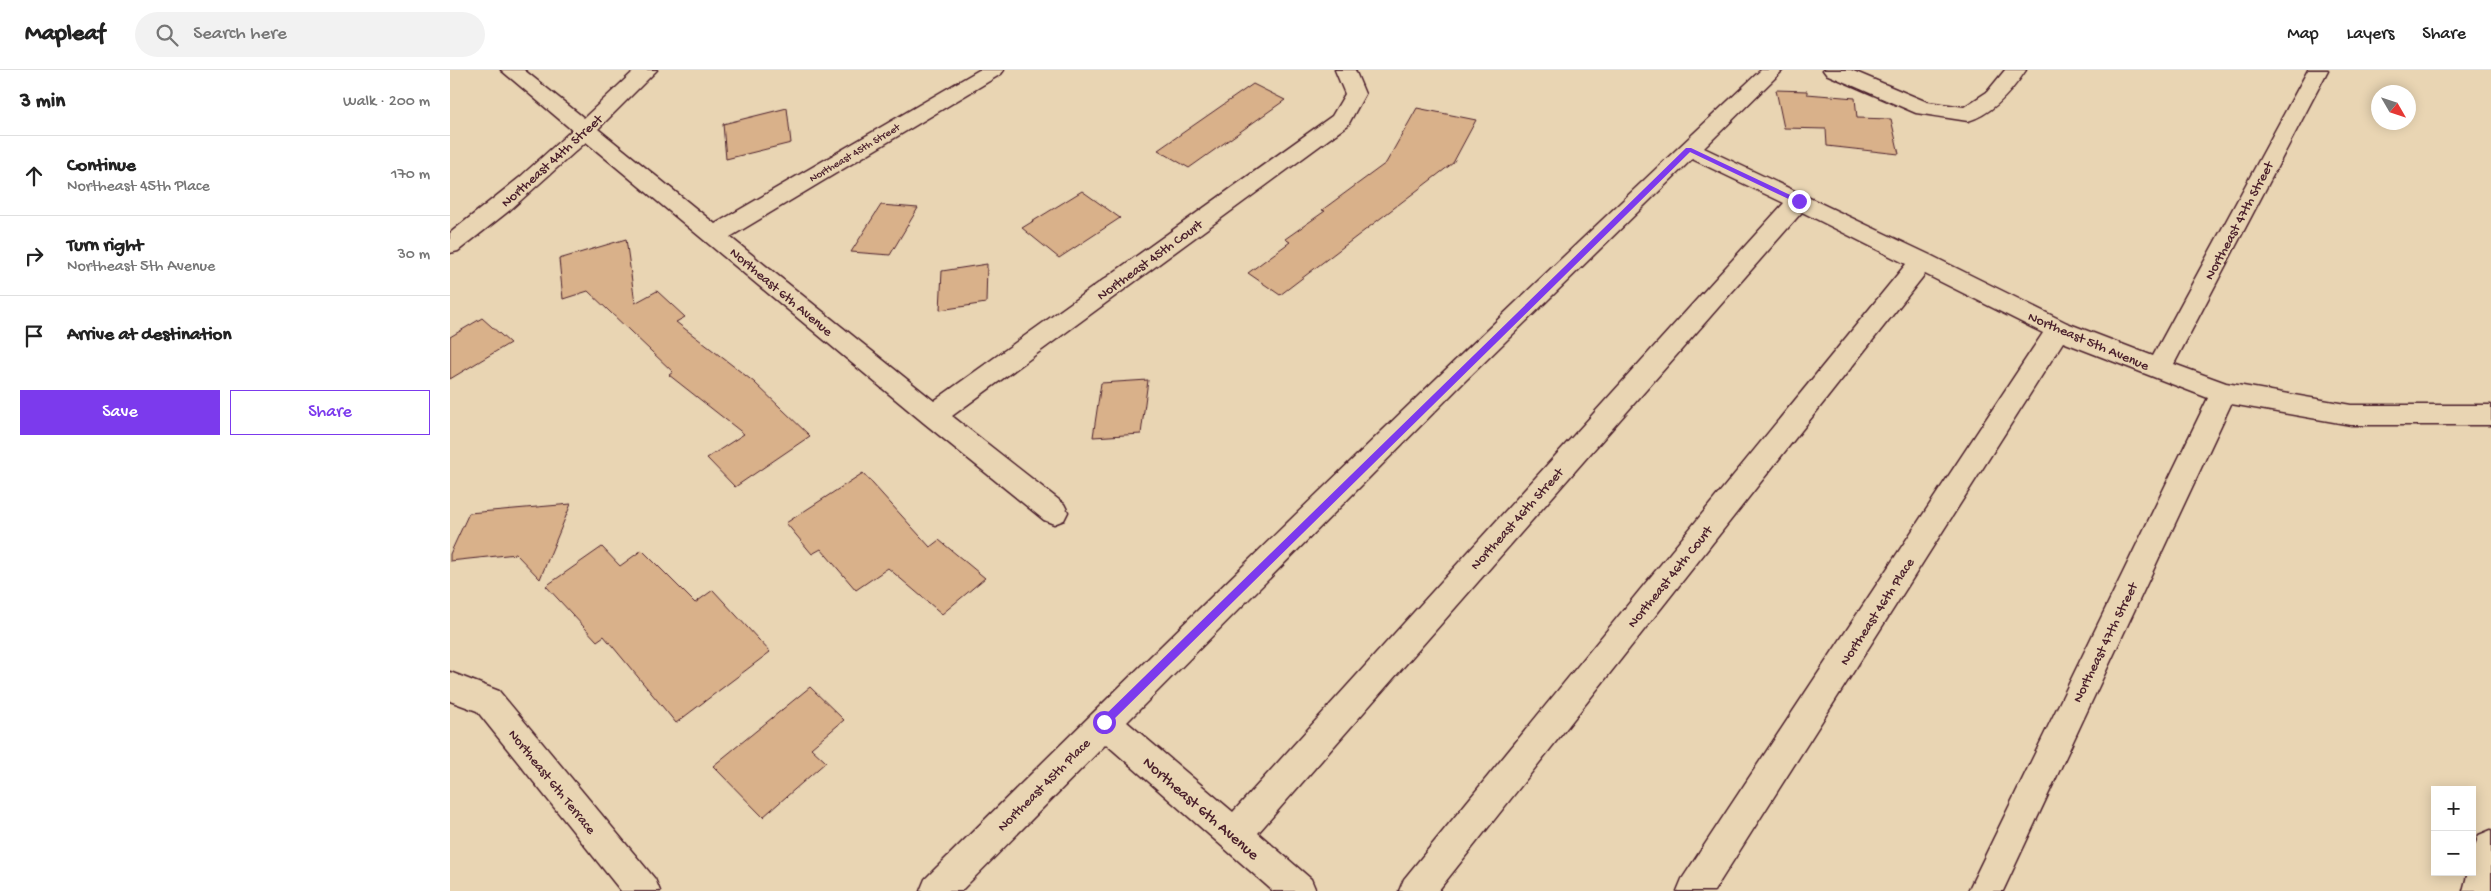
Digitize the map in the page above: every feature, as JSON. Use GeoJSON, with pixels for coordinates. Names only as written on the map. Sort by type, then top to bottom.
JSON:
{"type":"FeatureCollection","features":[{"type":"Feature","properties":{"kind":"street","name":"Northeast 6th Avenue"},"geometry":{"type":"LineString","coordinates":[[511,70],[715,235],[932,416],[1054,512]]}},
{"type":"Feature","properties":{"kind":"street","name":"Northeast 44th Street"},"geometry":{"type":"LineString","coordinates":[[450,245],[486,220],[586,130],[647,70]]}},
{"type":"Feature","properties":{"kind":"street","name":"Northeast 45th Street"},"geometry":{"type":"LineString","coordinates":[[715,235],[994,70]]}},
{"type":"Feature","properties":{"kind":"street","name":"Northeast 45th Court"},"geometry":{"type":"LineString","coordinates":[[932,416],[1340,120],[1355,94],[1345,70]]}},
{"type":"Feature","properties":{"kind":"street","name":"Northeast 45th Place"},"geometry":{"type":"LineString","coordinates":[[937,891],[1104,722],[1772,70]]}},
{"type":"Feature","properties":{"kind":"street"},"geometry":{"type":"LineString","coordinates":[[1833,70],[1923,108],[1968,114],[1994,97],[2016,70]]}},
{"type":"Feature","properties":{"kind":"street","name":"Northeast 47th Street"},"geometry":{"type":"LineString","coordinates":[[2158,370],[2318,70]]}},
{"type":"Feature","properties":{"kind":"street","name":"Northeast 5th Avenue"},"geometry":{"type":"LineString","coordinates":[[1689,149],[1922,261],[2058,330],[2158,370],[2223,393],[2351,415],[2491,415]]}},
{"type":"Feature","properties":{"kind":"street","name":"Northeast 46th Street"},"geometry":{"type":"LineString","coordinates":[[1234,836],[1799,201]]}},
{"type":"Feature","properties":{"kind":"street","name":"Northeast 46th Court"},"geometry":{"type":"LineString","coordinates":[[1416,891],[1922,261]]}},
{"type":"Feature","properties":{"kind":"street","name":"Northeast 46th Place"},"geometry":{"type":"LineString","coordinates":[[1694,891],[2058,330]]}},
{"type":"Feature","properties":{"kind":"street","name":"Northeast 47th Street"},"geometry":{"type":"LineString","coordinates":[[1985,891],[2223,393]]}},
{"type":"Feature","properties":{"kind":"street","name":"Northeast 6th Terrace"},"geometry":{"type":"LineString","coordinates":[[451,686],[488,701],[643,891]]}},
{"type":"Feature","properties":{"kind":"street","name":"Northeast 6th Avenue"},"geometry":{"type":"LineString","coordinates":[[1104,722],[1299,891]]}},
{"type":"Feature","properties":{"kind":"street"},"geometry":{"type":"LineString","coordinates":[[2480,891],[2491,847]]}},
{"type":"Feature","properties":{"kind":"building"},"geometry":{"type":"Polygon","coordinates":[[[1253,84],[1285,100],[1189,168],[1158,150],[1253,84]]]}},
{"type":"Feature","properties":{"kind":"building"},"geometry":{"type":"Polygon","coordinates":[[[1776,90],[1807,91],[1807,94],[1855,98],[1857,118],[1891,119],[1899,154],[1827,146],[1826,129],[1784,128],[1776,90]]]}},
{"type":"Feature","properties":{"kind":"building"},"geometry":{"type":"Polygon","coordinates":[[[787,108],[791,143],[726,159],[723,124],[787,108]]]}},
{"type":"Feature","properties":{"kind":"building"},"geometry":{"type":"Polygon","coordinates":[[[1417,108],[1476,120],[1453,163],[1280,295],[1248,273],[1290,242],[1285,239],[1325,211],[1322,210],[1386,163],[1417,108]]]}},
{"type":"Feature","properties":{"kind":"building"},"geometry":{"type":"Polygon","coordinates":[[[1082,191],[1120,218],[1059,258],[1022,228],[1082,191]]]}},
{"type":"Feature","properties":{"kind":"building"},"geometry":{"type":"Polygon","coordinates":[[[881,205],[918,208],[890,255],[851,252],[881,205]]]}},
{"type":"Feature","properties":{"kind":"building"},"geometry":{"type":"Polygon","coordinates":[[[626,239],[635,303],[657,291],[685,317],[676,322],[754,382],[810,436],[735,487],[707,458],[744,434],[669,375],[673,372],[588,291],[563,299],[559,259],[626,239]]]}},
{"type":"Feature","properties":{"kind":"building"},"geometry":{"type":"Polygon","coordinates":[[[987,264],[986,303],[940,310],[942,271],[987,264]]]}},
{"type":"Feature","properties":{"kind":"building"},"geometry":{"type":"Polygon","coordinates":[[[482,318],[510,343],[450,379],[450,337],[482,318]]]}},
{"type":"Feature","properties":{"kind":"building"},"geometry":{"type":"Polygon","coordinates":[[[1148,380],[1141,434],[1093,437],[1101,383],[1148,380]]]}},
{"type":"Feature","properties":{"kind":"building"},"geometry":{"type":"Polygon","coordinates":[[[863,473],[930,547],[939,540],[985,578],[942,614],[888,568],[856,590],[821,549],[812,554],[786,523],[863,473]]]}},
{"type":"Feature","properties":{"kind":"building"},"geometry":{"type":"Polygon","coordinates":[[[571,504],[540,579],[516,554],[450,561],[450,554],[469,513],[571,504]]]}},
{"type":"Feature","properties":{"kind":"building"},"geometry":{"type":"Polygon","coordinates":[[[602,547],[620,566],[642,550],[695,603],[713,590],[770,652],[676,723],[604,636],[597,641],[546,586],[602,547]]]}},
{"type":"Feature","properties":{"kind":"building"},"geometry":{"type":"Polygon","coordinates":[[[810,687],[844,720],[811,748],[826,762],[763,817],[713,766],[810,687]]]}},
{"type":"Feature","properties":{"kind":"route"},"geometry":{"type":"LineString","coordinates":[[1104,722],[1689,149],[1799,201]]}}]}
